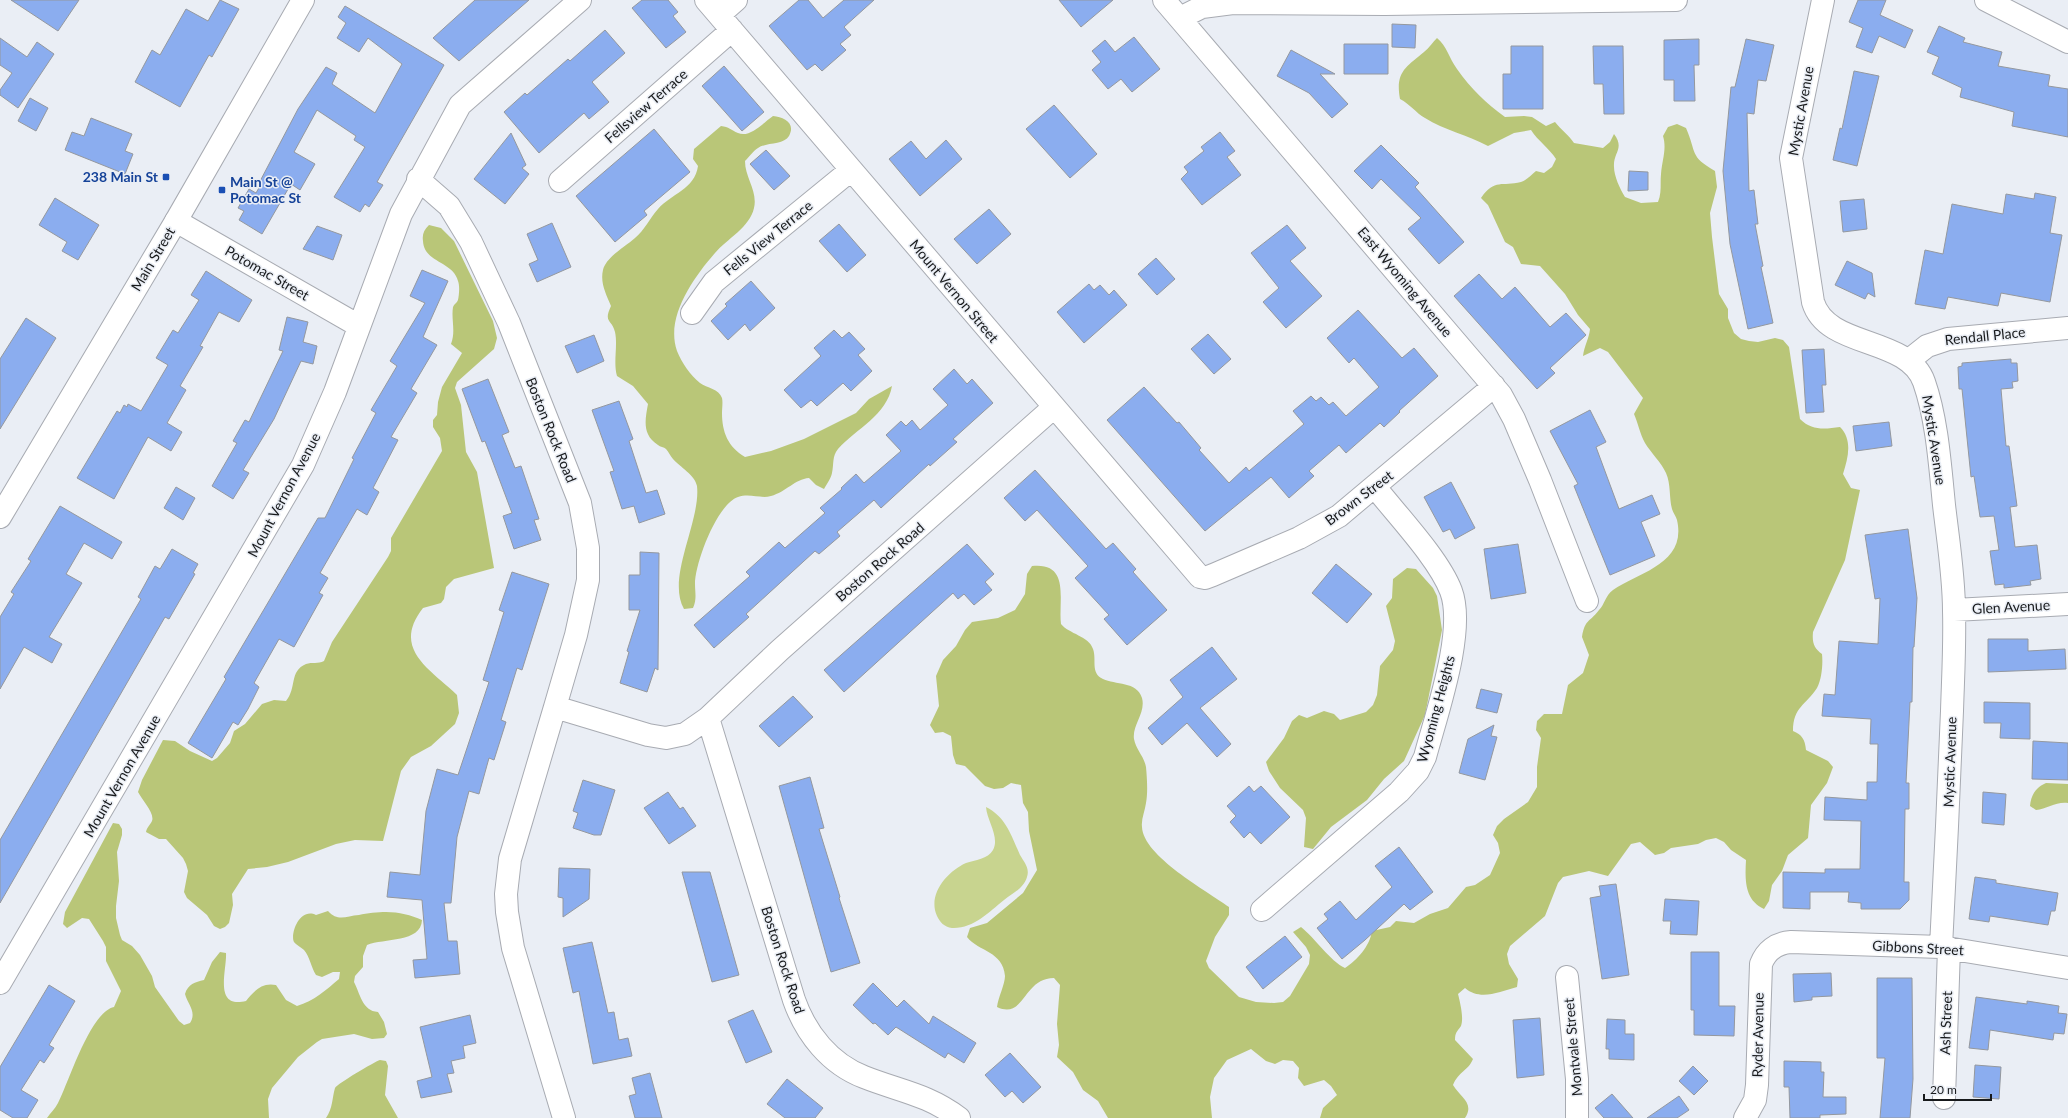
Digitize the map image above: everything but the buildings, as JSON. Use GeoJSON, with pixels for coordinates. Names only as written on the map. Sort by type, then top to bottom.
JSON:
{"type":"FeatureCollection","features":[{"type":"Feature","properties":{"kind":"street","name":"Main Street"},"geometry":{"type":"LineString","coordinates":[[0,517],[176,221],[303,0]]}},
{"type":"Feature","properties":{"kind":"street","name":"Mount Vernon Avenue"},"geometry":{"type":"LineString","coordinates":[[0,983],[303,465],[327,413],[401,214],[418,179],[463,100],[580,0]]}},
{"type":"Feature","properties":{"kind":"street","name":"Fellsview Terrace"},"geometry":{"type":"LineString","coordinates":[[560,181],[719,15],[736,0]]}},
{"type":"Feature","properties":{"kind":"street","name":"East Wyoming Avenue"},"geometry":{"type":"LineString","coordinates":[[1164,0],[1494,386],[1506,404],[1517,426],[1587,601]]}},
{"type":"Feature","properties":{"kind":"street"},"geometry":{"type":"LineString","coordinates":[[1180,18],[1202,8],[1233,3],[1385,4],[1676,0]]}},
{"type":"Feature","properties":{"kind":"street","name":"Mystic Avenue"},"geometry":{"type":"LineString","coordinates":[[1823,0],[1791,158],[1813,302],[1816,313],[1826,323],[1908,361],[1921,375],[1929,399],[1939,458],[1954,610],[1945,947]]}},
{"type":"Feature","properties":{"kind":"street"},"geometry":{"type":"LineString","coordinates":[[1986,0],[2068,42]]}},
{"type":"Feature","properties":{"kind":"street","name":"Mount Vernon Street"},"geometry":{"type":"LineString","coordinates":[[719,15],[1196,574],[1204,578]]}},
{"type":"Feature","properties":{"kind":"street","name":"Fells View Terrace"},"geometry":{"type":"LineString","coordinates":[[692,313],[714,282],[851,170]]}},
{"type":"Feature","properties":{"kind":"street","name":"Boston Rock Road"},"geometry":{"type":"LineString","coordinates":[[418,179],[449,206],[471,242],[509,323],[580,503],[588,548],[588,580],[576,635],[510,858],[506,894],[507,918],[513,948],[564,1118]]}},
{"type":"Feature","properties":{"kind":"street","name":"Potomac Street"},"geometry":{"type":"LineString","coordinates":[[176,221],[359,326]]}},
{"type":"Feature","properties":{"kind":"street","name":"Rendall Place"},"geometry":{"type":"LineString","coordinates":[[1908,361],[1927,346],[1948,339],[2068,328]]}},
{"type":"Feature","properties":{"kind":"street","name":"Brown Street"},"geometry":{"type":"LineString","coordinates":[[1204,578],[1319,528],[1339,516],[1494,386]]}},
{"type":"Feature","properties":{"kind":"street","name":"Boston Rock Road"},"geometry":{"type":"LineString","coordinates":[[555,707],[648,735],[666,738],[685,734],[708,718],[780,650],[1053,408]]}},
{"type":"Feature","properties":{"kind":"street","name":"Wyoming Heights"},"geometry":{"type":"LineString","coordinates":[[1262,910],[1399,792],[1418,771],[1425,757],[1454,642],[1455,609],[1451,591],[1438,569],[1375,487]]}},
{"type":"Feature","properties":{"kind":"street","name":"Glen Avenue"},"geometry":{"type":"LineString","coordinates":[[1954,610],[2068,604]]}},
{"type":"Feature","properties":{"kind":"street","name":"Boston Rock Road"},"geometry":{"type":"LineString","coordinates":[[708,718],[794,1000],[806,1027],[824,1051],[853,1072],[920,1095],[959,1118]]}},
{"type":"Feature","properties":{"kind":"street","name":"Gibbons Street"},"geometry":{"type":"LineString","coordinates":[[1769,951],[1779,944],[1791,942],[1945,947],[2068,968]]}},
{"type":"Feature","properties":{"kind":"street","name":"Ash Street"},"geometry":{"type":"LineString","coordinates":[[1944,1098],[1945,947]]}},
{"type":"Feature","properties":{"kind":"street","name":"Ryder Avenue"},"geometry":{"type":"LineString","coordinates":[[1745,1118],[1755,1100],[1760,972],[1762,960],[1769,951]]}},
{"type":"Feature","properties":{"kind":"street","name":"Montvale Street"},"geometry":{"type":"LineString","coordinates":[[1567,977],[1577,1079],[1577,1118]]}},
{"type":"Feature","properties":{"kind":"green space"},"geometry":{"type":"Polygon","coordinates":[[[1437,38],[1443,45],[1454,65],[1473,89],[1505,117],[1532,117],[1546,126],[1555,122],[1574,143],[1603,148],[1610,142],[1614,134],[1619,147],[1614,162],[1614,171],[1625,197],[1641,203],[1658,202],[1664,150],[1663,136],[1668,127],[1677,124],[1686,128],[1697,157],[1715,171],[1717,187],[1710,213],[1712,237],[1719,294],[1728,309],[1728,318],[1734,333],[1741,339],[1749,341],[1758,342],[1775,338],[1783,340],[1789,347],[1800,419],[1809,426],[1824,429],[1840,427],[1847,438],[1848,443],[1848,456],[1843,474],[1851,488],[1860,490],[1845,560],[1813,632],[1814,645],[1822,654],[1820,680],[1813,694],[1798,711],[1795,717],[1793,731],[1799,734],[1802,738],[1805,743],[1806,750],[1828,761],[1833,767],[1827,783],[1811,805],[1808,838],[1788,855],[1782,871],[1772,885],[1769,901],[1764,909],[1757,905],[1749,895],[1746,881],[1746,860],[1731,850],[1724,842],[1716,838],[1706,840],[1698,844],[1671,848],[1664,853],[1655,855],[1640,842],[1631,844],[1608,876],[1589,871],[1563,877],[1558,883],[1545,916],[1510,946],[1507,954],[1509,964],[1518,979],[1517,987],[1497,993],[1483,995],[1471,992],[1465,988],[1458,994],[1462,1023],[1456,1034],[1455,1040],[1473,1059],[1469,1066],[1455,1080],[1453,1085],[1467,1104],[1468,1113],[1465,1118],[1320,1118],[1323,1108],[1337,1095],[1331,1086],[1324,1080],[1304,1086],[1298,1078],[1299,1068],[1293,1061],[1283,1060],[1275,1064],[1266,1061],[1251,1049],[1227,1060],[1214,1078],[1210,1097],[1212,1118],[1108,1118],[1098,1101],[1083,1090],[1073,1072],[1057,1057],[1059,1045],[1057,1024],[1060,985],[1054,978],[1044,980],[1036,984],[1019,1004],[1013,1008],[1006,1009],[997,1007],[1005,979],[1000,961],[967,937],[970,928],[987,923],[1023,893],[1037,870],[1029,831],[1028,812],[1023,803],[1021,785],[1011,783],[1003,788],[994,789],[985,786],[965,766],[956,764],[953,755],[951,736],[943,732],[935,733],[930,725],[939,706],[936,676],[943,660],[956,646],[965,630],[972,622],[998,618],[1015,610],[1025,594],[1027,574],[1032,566],[1044,566],[1053,570],[1058,577],[1060,585],[1061,624],[1091,645],[1094,653],[1095,670],[1099,676],[1108,681],[1131,686],[1142,698],[1142,709],[1135,729],[1134,739],[1146,767],[1147,794],[1142,824],[1145,838],[1164,861],[1229,907],[1229,915],[1215,937],[1206,961],[1209,968],[1239,997],[1256,1002],[1274,1003],[1283,1002],[1290,996],[1309,964],[1310,955],[1306,947],[1293,932],[1301,927],[1328,955],[1339,965],[1345,968],[1354,961],[1366,947],[1372,931],[1390,927],[1396,921],[1414,923],[1430,914],[1448,908],[1466,887],[1475,885],[1490,875],[1500,853],[1498,843],[1493,835],[1497,826],[1504,819],[1528,802],[1537,787],[1537,767],[1541,738],[1536,730],[1537,721],[1544,714],[1562,714],[1568,685],[1583,673],[1589,655],[1582,637],[1586,624],[1601,608],[1608,595],[1613,590],[1658,565],[1668,557],[1675,547],[1678,535],[1677,520],[1670,500],[1668,477],[1645,443],[1634,414],[1643,398],[1608,352],[1600,348],[1583,356],[1590,329],[1578,315],[1565,294],[1540,266],[1521,264],[1513,247],[1505,242],[1488,205],[1481,198],[1490,188],[1495,185],[1523,181],[1536,171],[1544,173],[1552,167],[1556,159],[1531,130],[1514,133],[1488,146],[1432,122],[1400,99],[1399,82],[1403,71],[1437,38]]]}},
{"type":"Feature","properties":{"kind":"green space"},"geometry":{"type":"Polygon","coordinates":[[[773,116],[785,119],[790,124],[791,131],[789,136],[783,141],[758,148],[745,161],[755,202],[752,215],[743,227],[720,248],[707,263],[684,298],[678,311],[675,325],[674,338],[677,351],[681,360],[696,380],[716,391],[722,398],[722,420],[725,433],[734,449],[745,457],[771,451],[804,439],[856,413],[869,399],[892,386],[884,405],[870,421],[845,442],[836,452],[833,470],[824,489],[816,485],[809,478],[799,481],[771,496],[742,496],[730,502],[715,522],[703,549],[696,575],[693,608],[684,609],[680,596],[679,582],[681,566],[697,500],[697,486],[693,478],[673,459],[666,449],[659,446],[649,437],[646,427],[648,404],[633,386],[617,376],[615,365],[616,337],[614,328],[608,318],[611,306],[605,293],[602,275],[605,265],[616,252],[635,238],[658,209],[687,186],[692,180],[696,174],[698,166],[693,159],[694,149],[721,126],[743,134],[752,132],[773,116]]]}},
{"type":"Feature","properties":{"kind":"green space"},"geometry":{"type":"Polygon","coordinates":[[[429,225],[441,228],[454,241],[493,321],[497,338],[494,349],[457,382],[455,388],[461,405],[466,452],[477,472],[494,568],[454,579],[446,587],[444,599],[441,603],[423,608],[414,622],[411,635],[413,647],[418,657],[426,667],[457,695],[459,713],[455,724],[431,746],[411,757],[401,771],[383,841],[355,840],[336,844],[288,862],[267,867],[248,869],[232,894],[233,905],[229,923],[220,929],[214,926],[207,915],[187,898],[184,892],[188,871],[183,858],[166,839],[159,839],[146,832],[152,821],[152,814],[138,792],[142,780],[163,740],[175,741],[190,751],[212,761],[217,758],[230,743],[234,731],[245,724],[262,704],[274,700],[286,701],[291,691],[297,671],[306,664],[324,661],[332,642],[388,557],[391,551],[391,538],[442,451],[440,438],[433,427],[433,420],[437,415],[438,402],[442,387],[462,353],[451,344],[453,335],[453,307],[458,300],[459,283],[451,269],[428,254],[423,241],[423,234],[429,225]]]}},
{"type":"Feature","properties":{"kind":"green space"},"geometry":{"type":"Polygon","coordinates":[[[1407,568],[1416,569],[1433,588],[1437,596],[1442,630],[1425,715],[1404,761],[1384,779],[1367,800],[1331,827],[1313,849],[1304,847],[1306,818],[1303,810],[1280,788],[1269,771],[1266,762],[1284,738],[1292,721],[1299,715],[1307,718],[1324,711],[1334,714],[1340,720],[1366,712],[1373,705],[1377,695],[1380,666],[1393,650],[1395,641],[1386,606],[1392,598],[1393,579],[1407,568]]]}},
{"type":"Feature","properties":{"kind":"green space"},"geometry":{"type":"Polygon","coordinates":[[[2046,783],[2068,784],[2068,803],[2060,803],[2036,810],[2030,806],[2035,792],[2039,787],[2046,783]]]}},
{"type":"Feature","properties":{"kind":"green space"},"geometry":{"type":"Polygon","coordinates":[[[986,807],[993,811],[1003,821],[1011,834],[1028,871],[1026,881],[1018,890],[974,923],[960,928],[947,927],[939,920],[937,916],[935,900],[937,892],[946,877],[952,872],[966,863],[985,857],[993,850],[995,840],[986,807]]]}},
{"type":"Feature","properties":{"kind":"green space"},"geometry":{"type":"Polygon","coordinates":[[[113,823],[119,824],[122,829],[122,835],[117,852],[119,881],[116,918],[120,935],[122,940],[132,946],[140,955],[152,976],[155,987],[179,1021],[184,1025],[190,1023],[193,1015],[186,998],[186,991],[192,984],[204,980],[212,962],[220,952],[226,953],[224,986],[225,994],[229,999],[236,1002],[246,1001],[259,988],[271,984],[276,985],[286,1000],[297,1006],[309,1001],[324,991],[339,979],[340,972],[333,972],[322,977],[316,975],[306,953],[294,942],[293,934],[297,923],[305,915],[316,915],[328,911],[335,916],[342,918],[372,913],[391,912],[405,914],[422,920],[420,927],[415,933],[409,936],[367,945],[363,956],[363,967],[355,976],[354,982],[362,1001],[368,1008],[378,1012],[384,1022],[387,1034],[384,1038],[372,1039],[354,1034],[322,1039],[317,1042],[298,1057],[272,1088],[268,1099],[269,1118],[47,1118],[58,1103],[89,1034],[105,1012],[114,1007],[121,991],[106,961],[106,947],[89,919],[82,918],[67,928],[63,924],[65,912],[113,823]]]}},
{"type":"Feature","properties":{"kind":"green space"},"geometry":{"type":"Polygon","coordinates":[[[380,1060],[386,1061],[388,1066],[385,1095],[398,1118],[326,1118],[331,1107],[335,1088],[356,1073],[380,1060]]]}},
{"type":"Feature","properties":{"kind":"place","name":"238 Main St"},"geometry":{"type":"Point","coordinates":[166,177]}},
{"type":"Feature","properties":{"kind":"place","name":"Main St @ Potomac St"},"geometry":{"type":"Point","coordinates":[222,190]}}]}
